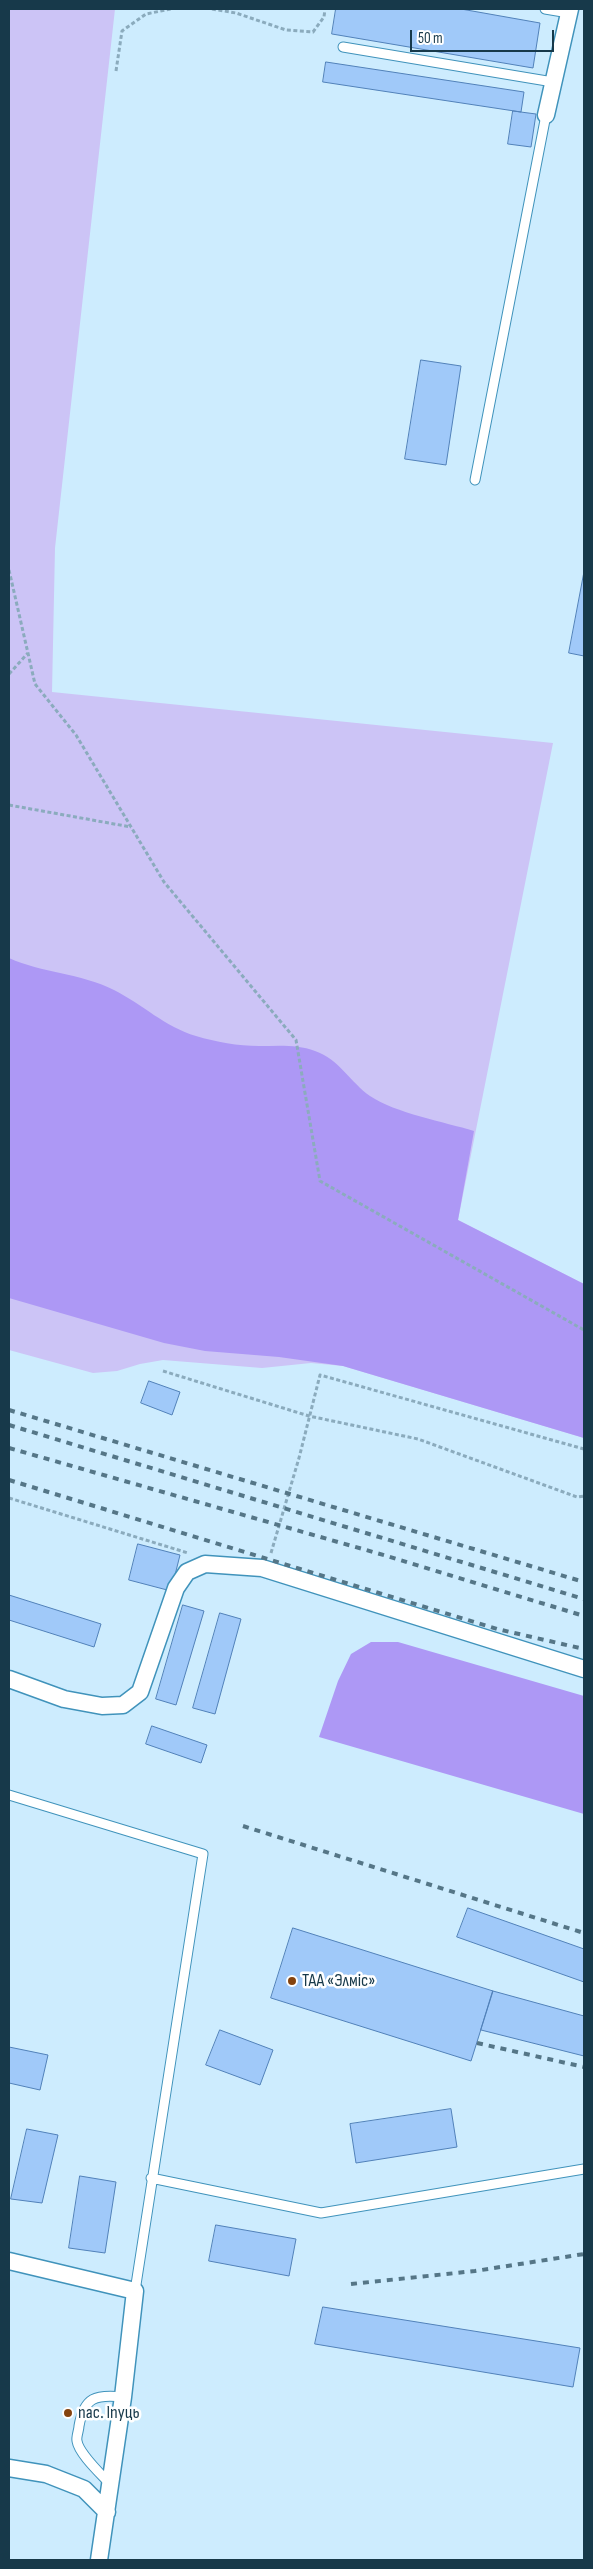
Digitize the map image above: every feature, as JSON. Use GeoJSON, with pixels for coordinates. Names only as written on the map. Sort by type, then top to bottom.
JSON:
{"type":"FeatureCollection","features":[{"type":"Feature","properties":{"kind":"street"},"geometry":{"type":"LineString","coordinates":[[546,115],[569,11]]}},
{"type":"Feature","properties":{"kind":"street"},"geometry":{"type":"LineString","coordinates":[[9,1679],[64,1699],[102,1706],[123,1705],[140,1692],[176,1588],[187,1572],[205,1564],[262,1568],[584,1669]]}},
{"type":"Feature","properties":{"kind":"street"},"geometry":{"type":"LineString","coordinates":[[9,2261],[135,2291],[123,2397],[99,2560]]}},
{"type":"Feature","properties":{"kind":"street"},"geometry":{"type":"LineString","coordinates":[[9,2468],[46,2474],[84,2489],[107,2512]]}},
{"type":"Feature","properties":{"kind":"lane"},"geometry":{"type":"LineString","coordinates":[[545,9],[569,11]]}},
{"type":"Feature","properties":{"kind":"lane"},"geometry":{"type":"LineString","coordinates":[[343,46],[553,82]]}},
{"type":"Feature","properties":{"kind":"lane"},"geometry":{"type":"LineString","coordinates":[[475,480],[546,115]]}},
{"type":"Feature","properties":{"kind":"lane"},"geometry":{"type":"LineString","coordinates":[[9,1795],[203,1854],[151,2178],[135,2291]]}},
{"type":"Feature","properties":{"kind":"lane"},"geometry":{"type":"LineString","coordinates":[[151,2178],[321,2213],[584,2169]]}},
{"type":"Feature","properties":{"kind":"lane"},"geometry":{"type":"LineString","coordinates":[[111,2484],[86,2456],[77,2441],[81,2416],[88,2402],[103,2395],[123,2397]]}},
{"type":"Feature","properties":{"kind":"path"},"geometry":{"type":"LineString","coordinates":[[116,71],[122,31],[146,14],[172,9]]}},
{"type":"Feature","properties":{"kind":"path"},"geometry":{"type":"LineString","coordinates":[[212,9],[236,13],[286,30],[313,32],[324,17],[325,9]]}},
{"type":"Feature","properties":{"kind":"path"},"geometry":{"type":"LineString","coordinates":[[9,570],[35,684],[76,735],[164,882],[296,1040],[320,1181],[584,1330]]}},
{"type":"Feature","properties":{"kind":"path"},"geometry":{"type":"LineString","coordinates":[[9,674],[28,653]]}},
{"type":"Feature","properties":{"kind":"path"},"geometry":{"type":"LineString","coordinates":[[9,805],[132,827]]}},
{"type":"Feature","properties":{"kind":"path"},"geometry":{"type":"LineString","coordinates":[[162,1371],[309,1416],[418,1438],[577,1497],[584,1496]]}},
{"type":"Feature","properties":{"kind":"path"},"geometry":{"type":"LineString","coordinates":[[262,1568],[270,1558],[320,1375],[584,1449]]}},
{"type":"Feature","properties":{"kind":"path"},"geometry":{"type":"LineString","coordinates":[[9,1498],[183,1550],[205,1564]]}},
{"type":"Feature","properties":{"kind":"shaded area"},"geometry":{"type":"Polygon","coordinates":[[[9,9],[115,9],[55,548],[52,692],[553,743],[458,1220],[584,1284],[584,1438],[343,1366],[311,1363],[262,1368],[163,1360],[117,1371],[93,1373],[9,1350],[9,9]]]}},
{"type":"Feature","properties":{"kind":"shaded area"},"geometry":{"type":"Polygon","coordinates":[[[9,958],[35,967],[101,984],[174,1027],[196,1036],[219,1042],[251,1046],[294,1046],[315,1051],[338,1065],[363,1091],[380,1102],[406,1112],[474,1131],[458,1220],[584,1284],[584,1438],[343,1366],[279,1357],[205,1351],[164,1343],[9,1298],[9,958]]]}},
{"type":"Feature","properties":{"kind":"shaded area"},"geometry":{"type":"Polygon","coordinates":[[[371,1642],[398,1642],[584,1696],[584,1814],[319,1737],[338,1681],[351,1654],[371,1642]]]}},
{"type":"Feature","properties":{"kind":"building"},"geometry":{"type":"Polygon","coordinates":[[[336,9],[461,9],[540,23],[533,68],[332,34],[336,9]]]}},
{"type":"Feature","properties":{"kind":"building"},"geometry":{"type":"Polygon","coordinates":[[[326,62],[524,92],[521,112],[323,82],[326,62]]]}},
{"type":"Feature","properties":{"kind":"building"},"geometry":{"type":"Polygon","coordinates":[[[513,111],[536,114],[531,147],[508,144],[513,111]]]}},
{"type":"Feature","properties":{"kind":"building"},"geometry":{"type":"Polygon","coordinates":[[[421,360],[461,366],[446,465],[405,459],[421,360]]]}},
{"type":"Feature","properties":{"kind":"building"},"geometry":{"type":"Polygon","coordinates":[[[584,572],[584,656],[569,653],[584,572]]]}},
{"type":"Feature","properties":{"kind":"building"},"geometry":{"type":"Polygon","coordinates":[[[149,1381],[180,1392],[172,1415],[141,1403],[149,1381]]]}},
{"type":"Feature","properties":{"kind":"building"},"geometry":{"type":"Polygon","coordinates":[[[138,1544],[180,1555],[171,1591],[129,1580],[138,1544]]]}},
{"type":"Feature","properties":{"kind":"building"},"geometry":{"type":"Polygon","coordinates":[[[9,1595],[101,1624],[94,1647],[9,1620],[9,1595]]]}},
{"type":"Feature","properties":{"kind":"building"},"geometry":{"type":"Polygon","coordinates":[[[183,1605],[204,1611],[176,1705],[156,1699],[183,1605]]]}},
{"type":"Feature","properties":{"kind":"building"},"geometry":{"type":"Polygon","coordinates":[[[220,1613],[241,1619],[215,1714],[193,1708],[220,1613]]]}},
{"type":"Feature","properties":{"kind":"building"},"geometry":{"type":"Polygon","coordinates":[[[152,1726],[207,1745],[201,1763],[146,1744],[152,1726]]]}},
{"type":"Feature","properties":{"kind":"building"},"geometry":{"type":"Polygon","coordinates":[[[468,1908],[584,1949],[584,1982],[457,1937],[468,1908]]]}},
{"type":"Feature","properties":{"kind":"building"},"geometry":{"type":"Polygon","coordinates":[[[293,1928],[493,1991],[471,2061],[271,1998],[293,1928]]]}},
{"type":"Feature","properties":{"kind":"building"},"geometry":{"type":"Polygon","coordinates":[[[493,1991],[584,2016],[584,2056],[481,2030],[493,1991]]]}},
{"type":"Feature","properties":{"kind":"building"},"geometry":{"type":"Polygon","coordinates":[[[220,2030],[273,2050],[260,2085],[206,2065],[220,2030]]]}},
{"type":"Feature","properties":{"kind":"building"},"geometry":{"type":"Polygon","coordinates":[[[9,2047],[48,2055],[40,2090],[9,2083],[9,2047]]]}},
{"type":"Feature","properties":{"kind":"building"},"geometry":{"type":"Polygon","coordinates":[[[451,2109],[457,2147],[356,2163],[350,2124],[451,2109]]]}},
{"type":"Feature","properties":{"kind":"building"},"geometry":{"type":"Polygon","coordinates":[[[27,2129],[58,2135],[42,2203],[11,2199],[27,2129]]]}},
{"type":"Feature","properties":{"kind":"building"},"geometry":{"type":"Polygon","coordinates":[[[80,2176],[116,2182],[105,2253],[69,2248],[80,2176]]]}},
{"type":"Feature","properties":{"kind":"building"},"geometry":{"type":"Polygon","coordinates":[[[216,2225],[296,2239],[289,2276],[209,2261],[216,2225]]]}},
{"type":"Feature","properties":{"kind":"building"},"geometry":{"type":"Polygon","coordinates":[[[323,2307],[580,2348],[573,2387],[315,2344],[323,2307]]]}},
{"type":"Feature","properties":{"kind":"railway"},"geometry":{"type":"LineString","coordinates":[[9,1410],[584,1582]]}},
{"type":"Feature","properties":{"kind":"railway"},"geometry":{"type":"LineString","coordinates":[[9,1425],[584,1599]]}},
{"type":"Feature","properties":{"kind":"railway"},"geometry":{"type":"LineString","coordinates":[[9,1448],[387,1556],[584,1616]]}},
{"type":"Feature","properties":{"kind":"railway"},"geometry":{"type":"LineString","coordinates":[[9,1480],[497,1629],[584,1649]]}},
{"type":"Feature","properties":{"kind":"railway"},"geometry":{"type":"LineString","coordinates":[[243,1826],[584,1933]]}},
{"type":"Feature","properties":{"kind":"railway"},"geometry":{"type":"LineString","coordinates":[[477,2043],[584,2067]]}},
{"type":"Feature","properties":{"kind":"railway"},"geometry":{"type":"LineString","coordinates":[[351,2284],[475,2271],[584,2254]]}},
{"type":"Feature","properties":{"kind":"place","name":"ТАА «Элміс»"},"geometry":{"type":"Point","coordinates":[292,1981]}},
{"type":"Feature","properties":{"kind":"place","name":"пас. Іпуць"},"geometry":{"type":"Point","coordinates":[68,2413]}}]}
